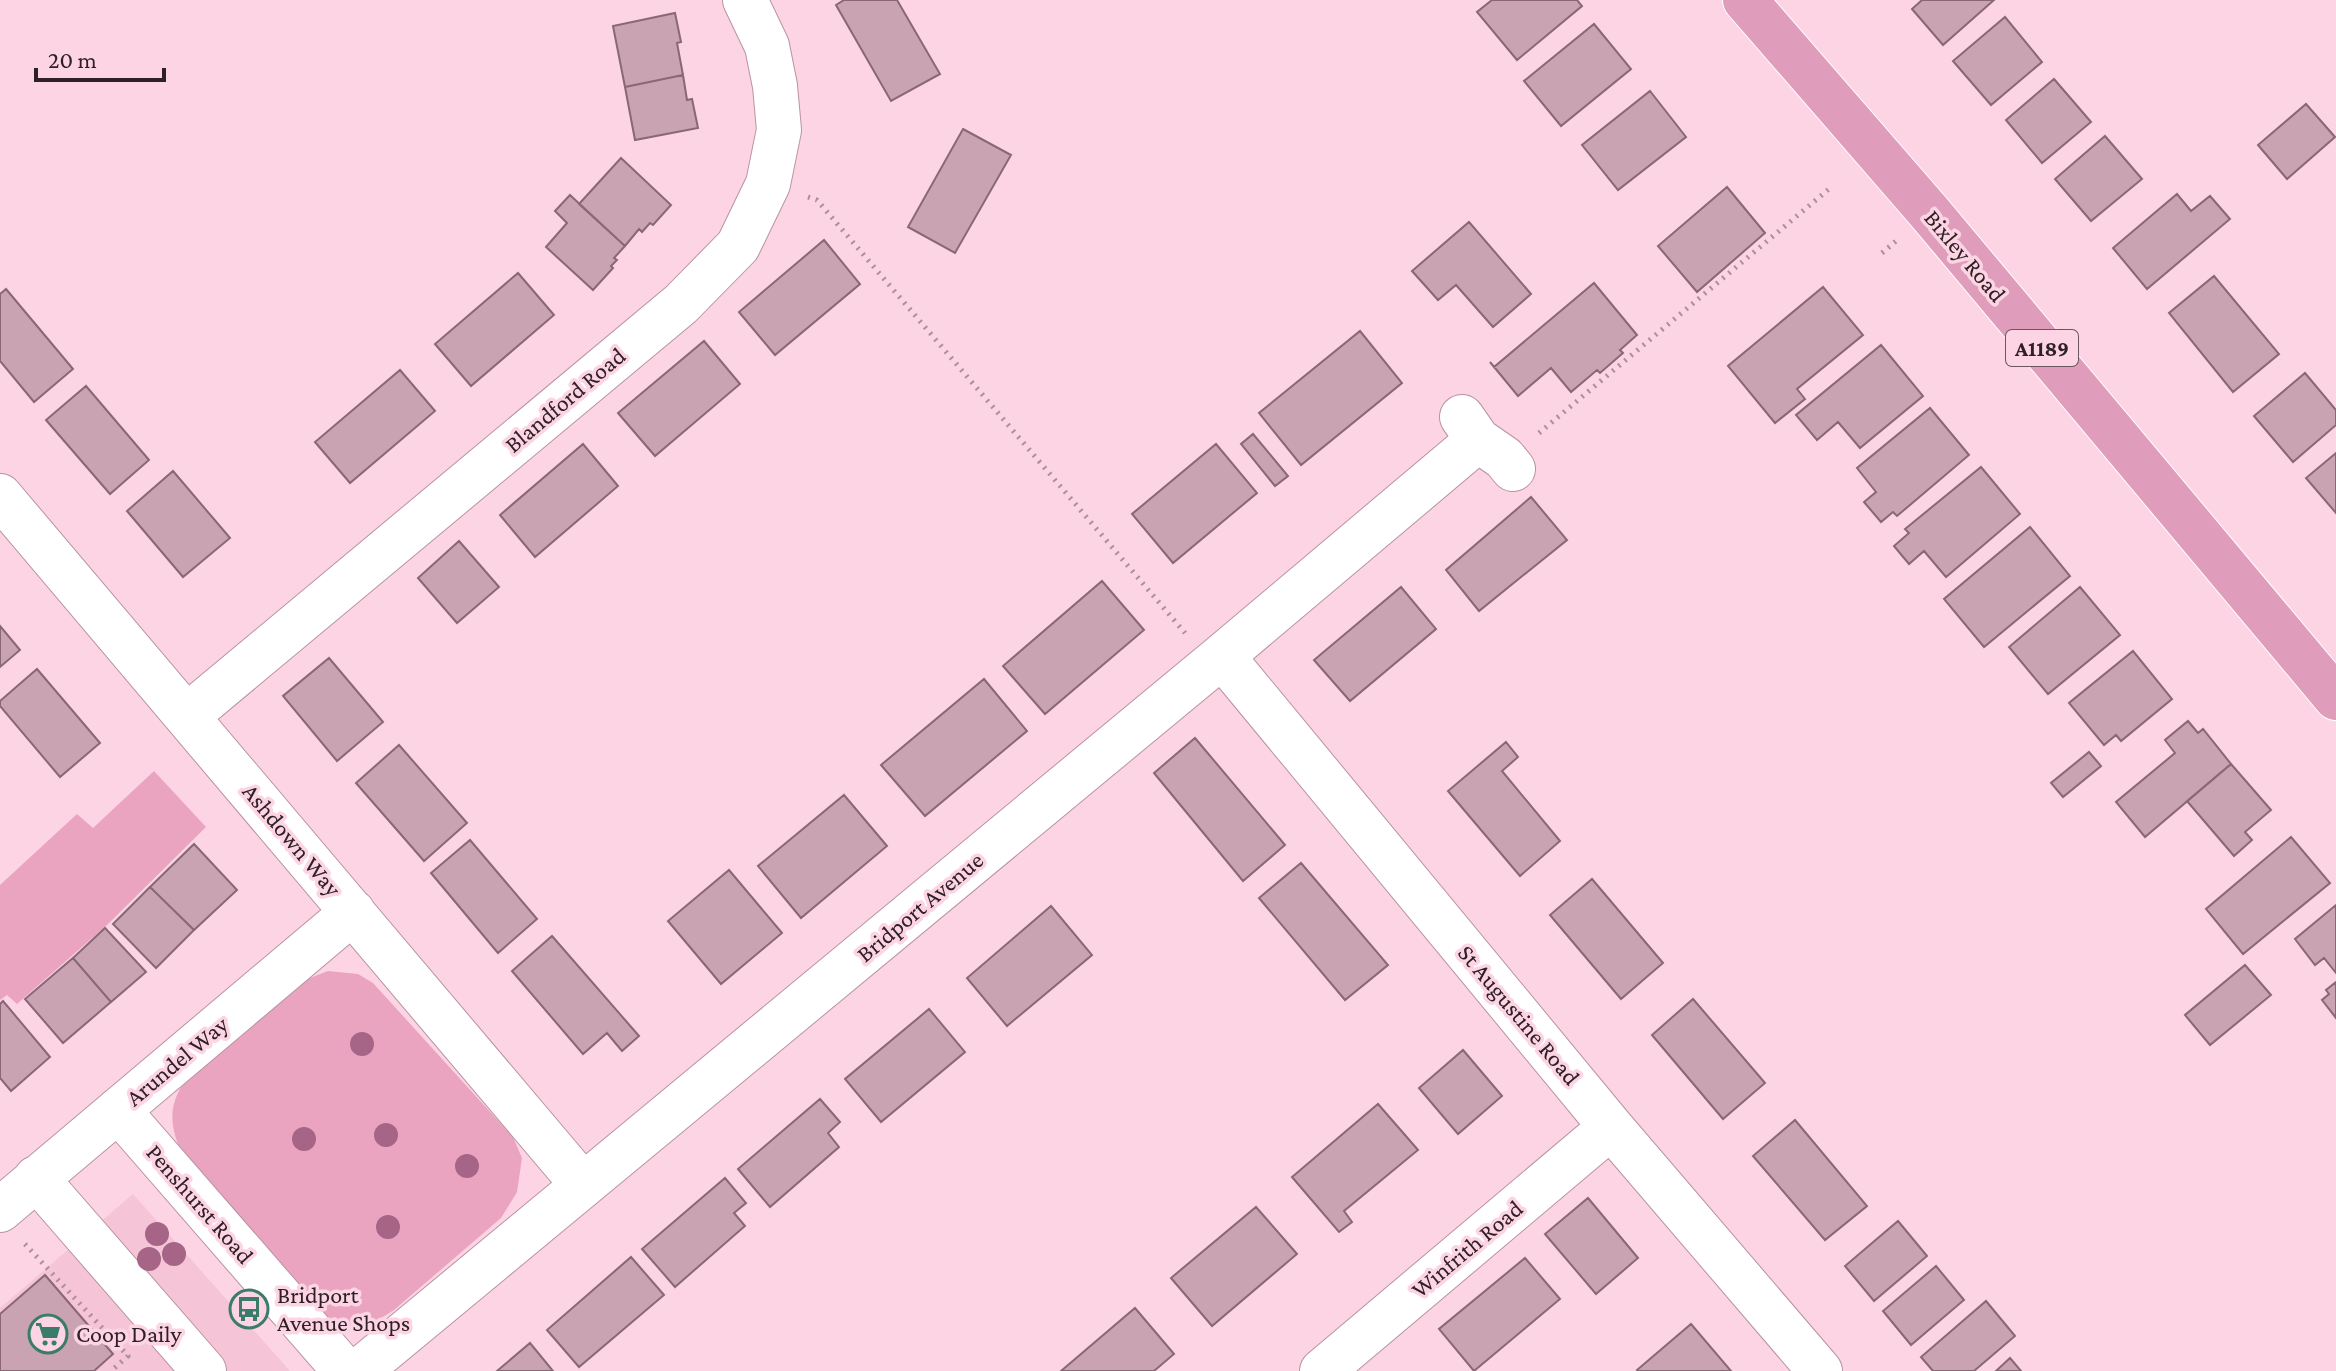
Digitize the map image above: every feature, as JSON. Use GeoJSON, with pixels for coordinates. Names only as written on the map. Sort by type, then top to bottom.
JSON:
{"type":"FeatureCollection","features":[{"type":"Feature","properties":{"kind":"main road","name":"Bixley Road"},"geometry":{"type":"LineString","coordinates":[[1745,0],[1929,212],[2336,698]]}},
{"type":"Feature","properties":{"kind":"street","name":"Blandford Road"},"geometry":{"type":"LineString","coordinates":[[187,716],[681,304],[738,246],[768,184],[779,130],[767,46],[745,0]]}},
{"type":"Feature","properties":{"kind":"street","name":"Bridport Avenue"},"geometry":{"type":"LineString","coordinates":[[359,1371],[1222,656],[1490,446]]}},
{"type":"Feature","properties":{"kind":"street","name":"Ashdown Way"},"geometry":{"type":"LineString","coordinates":[[0,496],[583,1185]]}},
{"type":"Feature","properties":{"kind":"street","name":"St Augustine Road"},"geometry":{"type":"LineString","coordinates":[[1222,656],[1611,1127],[1820,1371]]}},
{"type":"Feature","properties":{"kind":"street","name":"Arundel Way"},"geometry":{"type":"LineString","coordinates":[[11,1225],[36,1178],[353,912]]}},
{"type":"Feature","properties":{"kind":"street","name":"Penshurst Road"},"geometry":{"type":"LineString","coordinates":[[118,1110],[345,1371]]}},
{"type":"Feature","properties":{"kind":"street","name":"Winfrith Road"},"geometry":{"type":"LineString","coordinates":[[1322,1371],[1611,1127]]}},
{"type":"Feature","properties":{"kind":"street"},"geometry":{"type":"LineString","coordinates":[[36,1178],[204,1371]]}},
{"type":"Feature","properties":{"kind":"path"},"geometry":{"type":"LineString","coordinates":[[768,184],[817,200],[1195,645],[1222,656]]}},
{"type":"Feature","properties":{"kind":"path"},"geometry":{"type":"LineString","coordinates":[[1490,446],[1525,446],[1829,189]]}},
{"type":"Feature","properties":{"kind":"path"},"geometry":{"type":"LineString","coordinates":[[11,1225],[128,1356],[111,1371]]}},
{"type":"Feature","properties":{"kind":"shaded area"},"geometry":{"type":"Polygon","coordinates":[[[154,771],[206,827],[107,925],[17,1004],[7,995],[0,1000],[0,885],[77,814],[93,828],[154,771]]]}},
{"type":"Feature","properties":{"kind":"shaded area"},"geometry":{"type":"Polygon","coordinates":[[[328,971],[358,974],[373,983],[513,1137],[522,1158],[517,1192],[501,1218],[394,1310],[368,1326],[342,1326],[318,1316],[182,1155],[173,1125],[173,1107],[186,1079],[305,980],[328,971]]]}},
{"type":"Feature","properties":{"kind":"shaded area"},"geometry":{"type":"Polygon","coordinates":[[[133,1194],[290,1371],[0,1371],[0,1308],[133,1194]]]}},
{"type":"Feature","properties":{"kind":"building"},"geometry":{"type":"Polygon","coordinates":[[[844,0],[897,0],[940,74],[891,101],[836,5],[844,0]]]}},
{"type":"Feature","properties":{"kind":"building"},"geometry":{"type":"Polygon","coordinates":[[[1492,0],[1577,0],[1582,6],[1517,60],[1477,12],[1492,0]]]}},
{"type":"Feature","properties":{"kind":"building"},"geometry":{"type":"Polygon","coordinates":[[[1922,0],[1994,0],[1943,45],[1912,9],[1922,0]]]}},
{"type":"Feature","properties":{"kind":"building"},"geometry":{"type":"Polygon","coordinates":[[[675,13],[683,75],[625,87],[613,26],[675,13]]]}},
{"type":"Feature","properties":{"kind":"building"},"geometry":{"type":"Polygon","coordinates":[[[2005,17],[2042,62],[1991,105],[1953,61],[2005,17]]]}},
{"type":"Feature","properties":{"kind":"building"},"geometry":{"type":"Polygon","coordinates":[[[1594,24],[1631,69],[1561,126],[1524,81],[1594,24]]]}},
{"type":"Feature","properties":{"kind":"building"},"geometry":{"type":"Polygon","coordinates":[[[683,75],[687,100],[692,99],[698,128],[635,140],[625,87],[683,75]]]}},
{"type":"Feature","properties":{"kind":"building"},"geometry":{"type":"Polygon","coordinates":[[[2054,79],[2091,122],[2042,163],[2006,120],[2054,79]]]}},
{"type":"Feature","properties":{"kind":"building"},"geometry":{"type":"Polygon","coordinates":[[[1650,91],[1686,137],[1618,190],[1582,145],[1650,91]]]}},
{"type":"Feature","properties":{"kind":"building"},"geometry":{"type":"Polygon","coordinates":[[[2306,104],[2335,137],[2287,179],[2258,145],[2306,104]]]}},
{"type":"Feature","properties":{"kind":"building"},"geometry":{"type":"Polygon","coordinates":[[[963,129],[1011,155],[955,253],[908,227],[963,129]]]}},
{"type":"Feature","properties":{"kind":"building"},"geometry":{"type":"Polygon","coordinates":[[[2105,136],[2142,179],[2091,221],[2055,179],[2105,136]]]}},
{"type":"Feature","properties":{"kind":"building"},"geometry":{"type":"Polygon","coordinates":[[[621,158],[671,205],[653,225],[650,223],[642,232],[639,229],[625,246],[579,204],[621,158]]]}},
{"type":"Feature","properties":{"kind":"building"},"geometry":{"type":"Polygon","coordinates":[[[1727,187],[1765,233],[1697,292],[1658,246],[1727,187]]]}},
{"type":"Feature","properties":{"kind":"building"},"geometry":{"type":"Polygon","coordinates":[[[2177,194],[2191,211],[2210,196],[2230,219],[2147,289],[2113,248],[2177,194]]]}},
{"type":"Feature","properties":{"kind":"building"},"geometry":{"type":"Polygon","coordinates":[[[570,195],[625,246],[614,258],[617,260],[611,266],[613,268],[593,290],[546,247],[567,223],[555,211],[570,195]]]}},
{"type":"Feature","properties":{"kind":"building"},"geometry":{"type":"Polygon","coordinates":[[[1469,222],[1531,294],[1493,327],[1456,285],[1438,300],[1412,271],[1469,222]]]}},
{"type":"Feature","properties":{"kind":"building"},"geometry":{"type":"Polygon","coordinates":[[[824,240],[860,284],[775,355],[739,312],[824,240]]]}},
{"type":"Feature","properties":{"kind":"building"},"geometry":{"type":"Polygon","coordinates":[[[518,273],[554,315],[471,386],[435,344],[518,273]]]}},
{"type":"Feature","properties":{"kind":"building"},"geometry":{"type":"Polygon","coordinates":[[[2214,276],[2279,354],[2233,392],[2169,313],[2214,276]]]}},
{"type":"Feature","properties":{"kind":"building"},"geometry":{"type":"Polygon","coordinates":[[[1594,283],[1637,335],[1620,350],[1623,353],[1600,373],[1597,370],[1571,392],[1551,368],[1518,396],[1494,367],[1594,283]]]}},
{"type":"Feature","properties":{"kind":"building"},"geometry":{"type":"Polygon","coordinates":[[[1823,287],[1863,335],[1797,389],[1805,399],[1775,423],[1728,366],[1823,287]]]}},
{"type":"Feature","properties":{"kind":"building"},"geometry":{"type":"Polygon","coordinates":[[[6,289],[73,369],[34,402],[0,361],[0,294],[6,289]]]}},
{"type":"Feature","properties":{"kind":"building"},"geometry":{"type":"Polygon","coordinates":[[[1360,331],[1402,383],[1301,465],[1259,413],[1360,331]]]}},
{"type":"Feature","properties":{"kind":"building"},"geometry":{"type":"Polygon","coordinates":[[[704,341],[740,384],[655,456],[618,413],[704,341]]]}},
{"type":"Feature","properties":{"kind":"building"},"geometry":{"type":"Polygon","coordinates":[[[1881,345],[1923,396],[1860,448],[1838,422],[1817,440],[1796,415],[1881,345]]]}},
{"type":"Feature","properties":{"kind":"building"},"geometry":{"type":"Polygon","coordinates":[[[400,370],[435,411],[350,483],[315,442],[400,370]]]}},
{"type":"Feature","properties":{"kind":"building"},"geometry":{"type":"Polygon","coordinates":[[[2305,373],[2336,410],[2336,425],[2293,462],[2254,416],[2305,373]]]}},
{"type":"Feature","properties":{"kind":"building"},"geometry":{"type":"Polygon","coordinates":[[[86,386],[149,460],[110,494],[46,420],[86,386]]]}},
{"type":"Feature","properties":{"kind":"building"},"geometry":{"type":"Polygon","coordinates":[[[1930,408],[1969,455],[1897,516],[1893,512],[1881,522],[1864,502],[1876,492],[1857,468],[1930,408]]]}},
{"type":"Feature","properties":{"kind":"building"},"geometry":{"type":"Polygon","coordinates":[[[1253,434],[1288,476],[1275,486],[1241,444],[1253,434]]]}},
{"type":"Feature","properties":{"kind":"building"},"geometry":{"type":"Polygon","coordinates":[[[583,444],[618,486],[535,557],[500,515],[583,444]]]}},
{"type":"Feature","properties":{"kind":"building"},"geometry":{"type":"Polygon","coordinates":[[[1216,444],[1257,493],[1173,563],[1132,514],[1216,444]]]}},
{"type":"Feature","properties":{"kind":"building"},"geometry":{"type":"Polygon","coordinates":[[[2336,453],[2336,513],[2306,478],[2336,453]]]}},
{"type":"Feature","properties":{"kind":"building"},"geometry":{"type":"Polygon","coordinates":[[[1981,467],[2020,514],[1946,577],[1924,551],[1909,564],[1894,546],[1909,533],[1905,529],[1981,467]]]}},
{"type":"Feature","properties":{"kind":"building"},"geometry":{"type":"Polygon","coordinates":[[[173,471],[230,538],[183,577],[127,511],[173,471]]]}},
{"type":"Feature","properties":{"kind":"building"},"geometry":{"type":"Polygon","coordinates":[[[1531,497],[1567,540],[1479,611],[1446,570],[1531,497]]]}},
{"type":"Feature","properties":{"kind":"building"},"geometry":{"type":"Polygon","coordinates":[[[2030,527],[2070,576],[1984,647],[1944,599],[2030,527]]]}},
{"type":"Feature","properties":{"kind":"building"},"geometry":{"type":"Polygon","coordinates":[[[459,541],[499,587],[457,623],[418,578],[459,541]]]}},
{"type":"Feature","properties":{"kind":"building"},"geometry":{"type":"Polygon","coordinates":[[[1102,581],[1144,630],[1045,714],[1003,666],[1102,581]]]}},
{"type":"Feature","properties":{"kind":"building"},"geometry":{"type":"Polygon","coordinates":[[[1401,587],[1436,629],[1350,701],[1314,660],[1401,587]]]}},
{"type":"Feature","properties":{"kind":"building"},"geometry":{"type":"Polygon","coordinates":[[[2080,587],[2120,635],[2048,694],[2009,647],[2080,587]]]}},
{"type":"Feature","properties":{"kind":"building"},"geometry":{"type":"Polygon","coordinates":[[[0,626],[20,650],[0,667],[0,626]]]}},
{"type":"Feature","properties":{"kind":"building"},"geometry":{"type":"Polygon","coordinates":[[[2133,651],[2172,699],[2121,741],[2116,735],[2104,745],[2069,703],[2133,651]]]}},
{"type":"Feature","properties":{"kind":"building"},"geometry":{"type":"Polygon","coordinates":[[[329,658],[383,722],[337,761],[283,696],[329,658]]]}},
{"type":"Feature","properties":{"kind":"building"},"geometry":{"type":"Polygon","coordinates":[[[37,669],[100,743],[60,777],[0,706],[0,701],[37,669]]]}},
{"type":"Feature","properties":{"kind":"building"},"geometry":{"type":"Polygon","coordinates":[[[984,679],[1027,731],[925,816],[881,765],[984,679]]]}},
{"type":"Feature","properties":{"kind":"building"},"geometry":{"type":"Polygon","coordinates":[[[2188,721],[2198,733],[2203,729],[2231,764],[2145,837],[2116,802],[2175,753],[2165,740],[2188,721]]]}},
{"type":"Feature","properties":{"kind":"building"},"geometry":{"type":"Polygon","coordinates":[[[1195,738],[1285,845],[1243,881],[1154,773],[1195,738]]]}},
{"type":"Feature","properties":{"kind":"building"},"geometry":{"type":"Polygon","coordinates":[[[1506,742],[1518,757],[1502,771],[1560,841],[1520,876],[1448,791],[1506,742]]]}},
{"type":"Feature","properties":{"kind":"building"},"geometry":{"type":"Polygon","coordinates":[[[399,745],[467,823],[424,861],[356,783],[399,745]]]}},
{"type":"Feature","properties":{"kind":"building"},"geometry":{"type":"Polygon","coordinates":[[[2089,752],[2101,766],[2063,797],[2051,783],[2089,752]]]}},
{"type":"Feature","properties":{"kind":"building"},"geometry":{"type":"Polygon","coordinates":[[[2231,764],[2271,810],[2245,832],[2252,840],[2234,856],[2187,801],[2231,764]]]}},
{"type":"Feature","properties":{"kind":"building"},"geometry":{"type":"Polygon","coordinates":[[[844,795],[887,846],[801,918],[758,866],[844,795]]]}},
{"type":"Feature","properties":{"kind":"building"},"geometry":{"type":"Polygon","coordinates":[[[2291,837],[2330,883],[2243,954],[2206,909],[2291,837]]]}},
{"type":"Feature","properties":{"kind":"building"},"geometry":{"type":"Polygon","coordinates":[[[470,840],[537,919],[498,953],[431,873],[470,840]]]}},
{"type":"Feature","properties":{"kind":"building"},"geometry":{"type":"Polygon","coordinates":[[[194,844],[237,890],[194,930],[150,887],[194,844]]]}},
{"type":"Feature","properties":{"kind":"building"},"geometry":{"type":"Polygon","coordinates":[[[1301,863],[1388,965],[1345,1000],[1259,898],[1301,863]]]}},
{"type":"Feature","properties":{"kind":"building"},"geometry":{"type":"Polygon","coordinates":[[[729,870],[782,933],[721,984],[668,921],[729,870]]]}},
{"type":"Feature","properties":{"kind":"building"},"geometry":{"type":"Polygon","coordinates":[[[1592,879],[1663,963],[1621,999],[1550,915],[1592,879]]]}},
{"type":"Feature","properties":{"kind":"building"},"geometry":{"type":"Polygon","coordinates":[[[150,887],[194,930],[156,968],[113,924],[150,887]]]}},
{"type":"Feature","properties":{"kind":"building"},"geometry":{"type":"Polygon","coordinates":[[[2336,905],[2336,973],[2324,958],[2315,965],[2295,939],[2336,905]]]}},
{"type":"Feature","properties":{"kind":"building"},"geometry":{"type":"Polygon","coordinates":[[[1051,906],[1092,955],[1007,1026],[967,978],[1051,906]]]}},
{"type":"Feature","properties":{"kind":"building"},"geometry":{"type":"Polygon","coordinates":[[[105,928],[146,972],[111,1002],[73,958],[105,928]]]}},
{"type":"Feature","properties":{"kind":"building"},"geometry":{"type":"Polygon","coordinates":[[[552,936],[639,1036],[622,1051],[607,1033],[583,1054],[512,971],[552,936]]]}},
{"type":"Feature","properties":{"kind":"building"},"geometry":{"type":"Polygon","coordinates":[[[73,958],[111,1002],[63,1043],[25,999],[73,958]]]}},
{"type":"Feature","properties":{"kind":"building"},"geometry":{"type":"Polygon","coordinates":[[[2245,965],[2271,995],[2210,1045],[2185,1015],[2245,965]]]}},
{"type":"Feature","properties":{"kind":"building"},"geometry":{"type":"Polygon","coordinates":[[[2336,982],[2336,1018],[2322,1000],[2329,994],[2326,990],[2336,982]]]}},
{"type":"Feature","properties":{"kind":"building"},"geometry":{"type":"Polygon","coordinates":[[[1693,999],[1765,1083],[1723,1119],[1652,1035],[1693,999]]]}},
{"type":"Feature","properties":{"kind":"building"},"geometry":{"type":"Polygon","coordinates":[[[3,1001],[50,1057],[11,1091],[0,1078],[0,1004],[3,1001]]]}},
{"type":"Feature","properties":{"kind":"building"},"geometry":{"type":"Polygon","coordinates":[[[929,1009],[965,1052],[881,1122],[845,1079],[929,1009]]]}},
{"type":"Feature","properties":{"kind":"building"},"geometry":{"type":"Polygon","coordinates":[[[1463,1050],[1502,1096],[1458,1134],[1419,1088],[1463,1050]]]}},
{"type":"Feature","properties":{"kind":"building"},"geometry":{"type":"Polygon","coordinates":[[[820,1099],[840,1122],[828,1133],[839,1147],[770,1207],[738,1169],[820,1099]]]}},
{"type":"Feature","properties":{"kind":"building"},"geometry":{"type":"Polygon","coordinates":[[[1378,1104],[1418,1150],[1344,1211],[1352,1222],[1339,1232],[1292,1177],[1378,1104]]]}},
{"type":"Feature","properties":{"kind":"building"},"geometry":{"type":"Polygon","coordinates":[[[1795,1120],[1867,1206],[1825,1240],[1753,1156],[1795,1120]]]}},
{"type":"Feature","properties":{"kind":"building"},"geometry":{"type":"Polygon","coordinates":[[[725,1178],[746,1203],[734,1213],[745,1226],[675,1287],[642,1249],[725,1178]]]}},
{"type":"Feature","properties":{"kind":"building"},"geometry":{"type":"Polygon","coordinates":[[[1588,1198],[1638,1258],[1596,1294],[1545,1234],[1588,1198]]]}},
{"type":"Feature","properties":{"kind":"building"},"geometry":{"type":"Polygon","coordinates":[[[1256,1207],[1297,1254],[1212,1326],[1171,1278],[1256,1207]]]}},
{"type":"Feature","properties":{"kind":"building"},"geometry":{"type":"Polygon","coordinates":[[[1898,1221],[1927,1256],[1874,1301],[1845,1266],[1898,1221]]]}},
{"type":"Feature","properties":{"kind":"building"},"geometry":{"type":"Polygon","coordinates":[[[631,1257],[664,1295],[579,1367],[547,1330],[631,1257]]]}},
{"type":"Feature","properties":{"kind":"building"},"geometry":{"type":"Polygon","coordinates":[[[1525,1258],[1560,1299],[1474,1371],[1439,1329],[1525,1258]]]}},
{"type":"Feature","properties":{"kind":"building"},"geometry":{"type":"Polygon","coordinates":[[[1936,1266],[1964,1300],[1911,1345],[1883,1311],[1936,1266]]]}},
{"type":"Feature","properties":{"kind":"building","name":"Coop Daily"},"geometry":{"type":"Polygon","coordinates":[[[45,1275],[113,1354],[94,1371],[0,1371],[0,1314],[45,1275]]]}},
{"type":"Feature","properties":{"kind":"building"},"geometry":{"type":"Polygon","coordinates":[[[1986,1301],[2015,1336],[1974,1371],[1933,1371],[1921,1357],[1986,1301]]]}},
{"type":"Feature","properties":{"kind":"building"},"geometry":{"type":"Polygon","coordinates":[[[1135,1308],[1174,1354],[1154,1371],[1061,1371],[1135,1308]]]}},
{"type":"Feature","properties":{"kind":"building"},"geometry":{"type":"Polygon","coordinates":[[[1691,1324],[1731,1371],[1637,1370],[1691,1324]]]}},
{"type":"Feature","properties":{"kind":"building"},"geometry":{"type":"Polygon","coordinates":[[[530,1343],[553,1371],[497,1371],[530,1343]]]}},
{"type":"Feature","properties":{"kind":"building"},"geometry":{"type":"Polygon","coordinates":[[[2010,1358],[2021,1371],[1996,1371],[2010,1358]]]}},
{"type":"Feature","properties":{"kind":"place","name":"Bridport Avenue Shops"},"geometry":{"type":"Point","coordinates":[249,1309]}},
{"type":"Feature","properties":{"kind":"place","name":"Coop Daily"},"geometry":{"type":"Point","coordinates":[48,1334]}}]}
